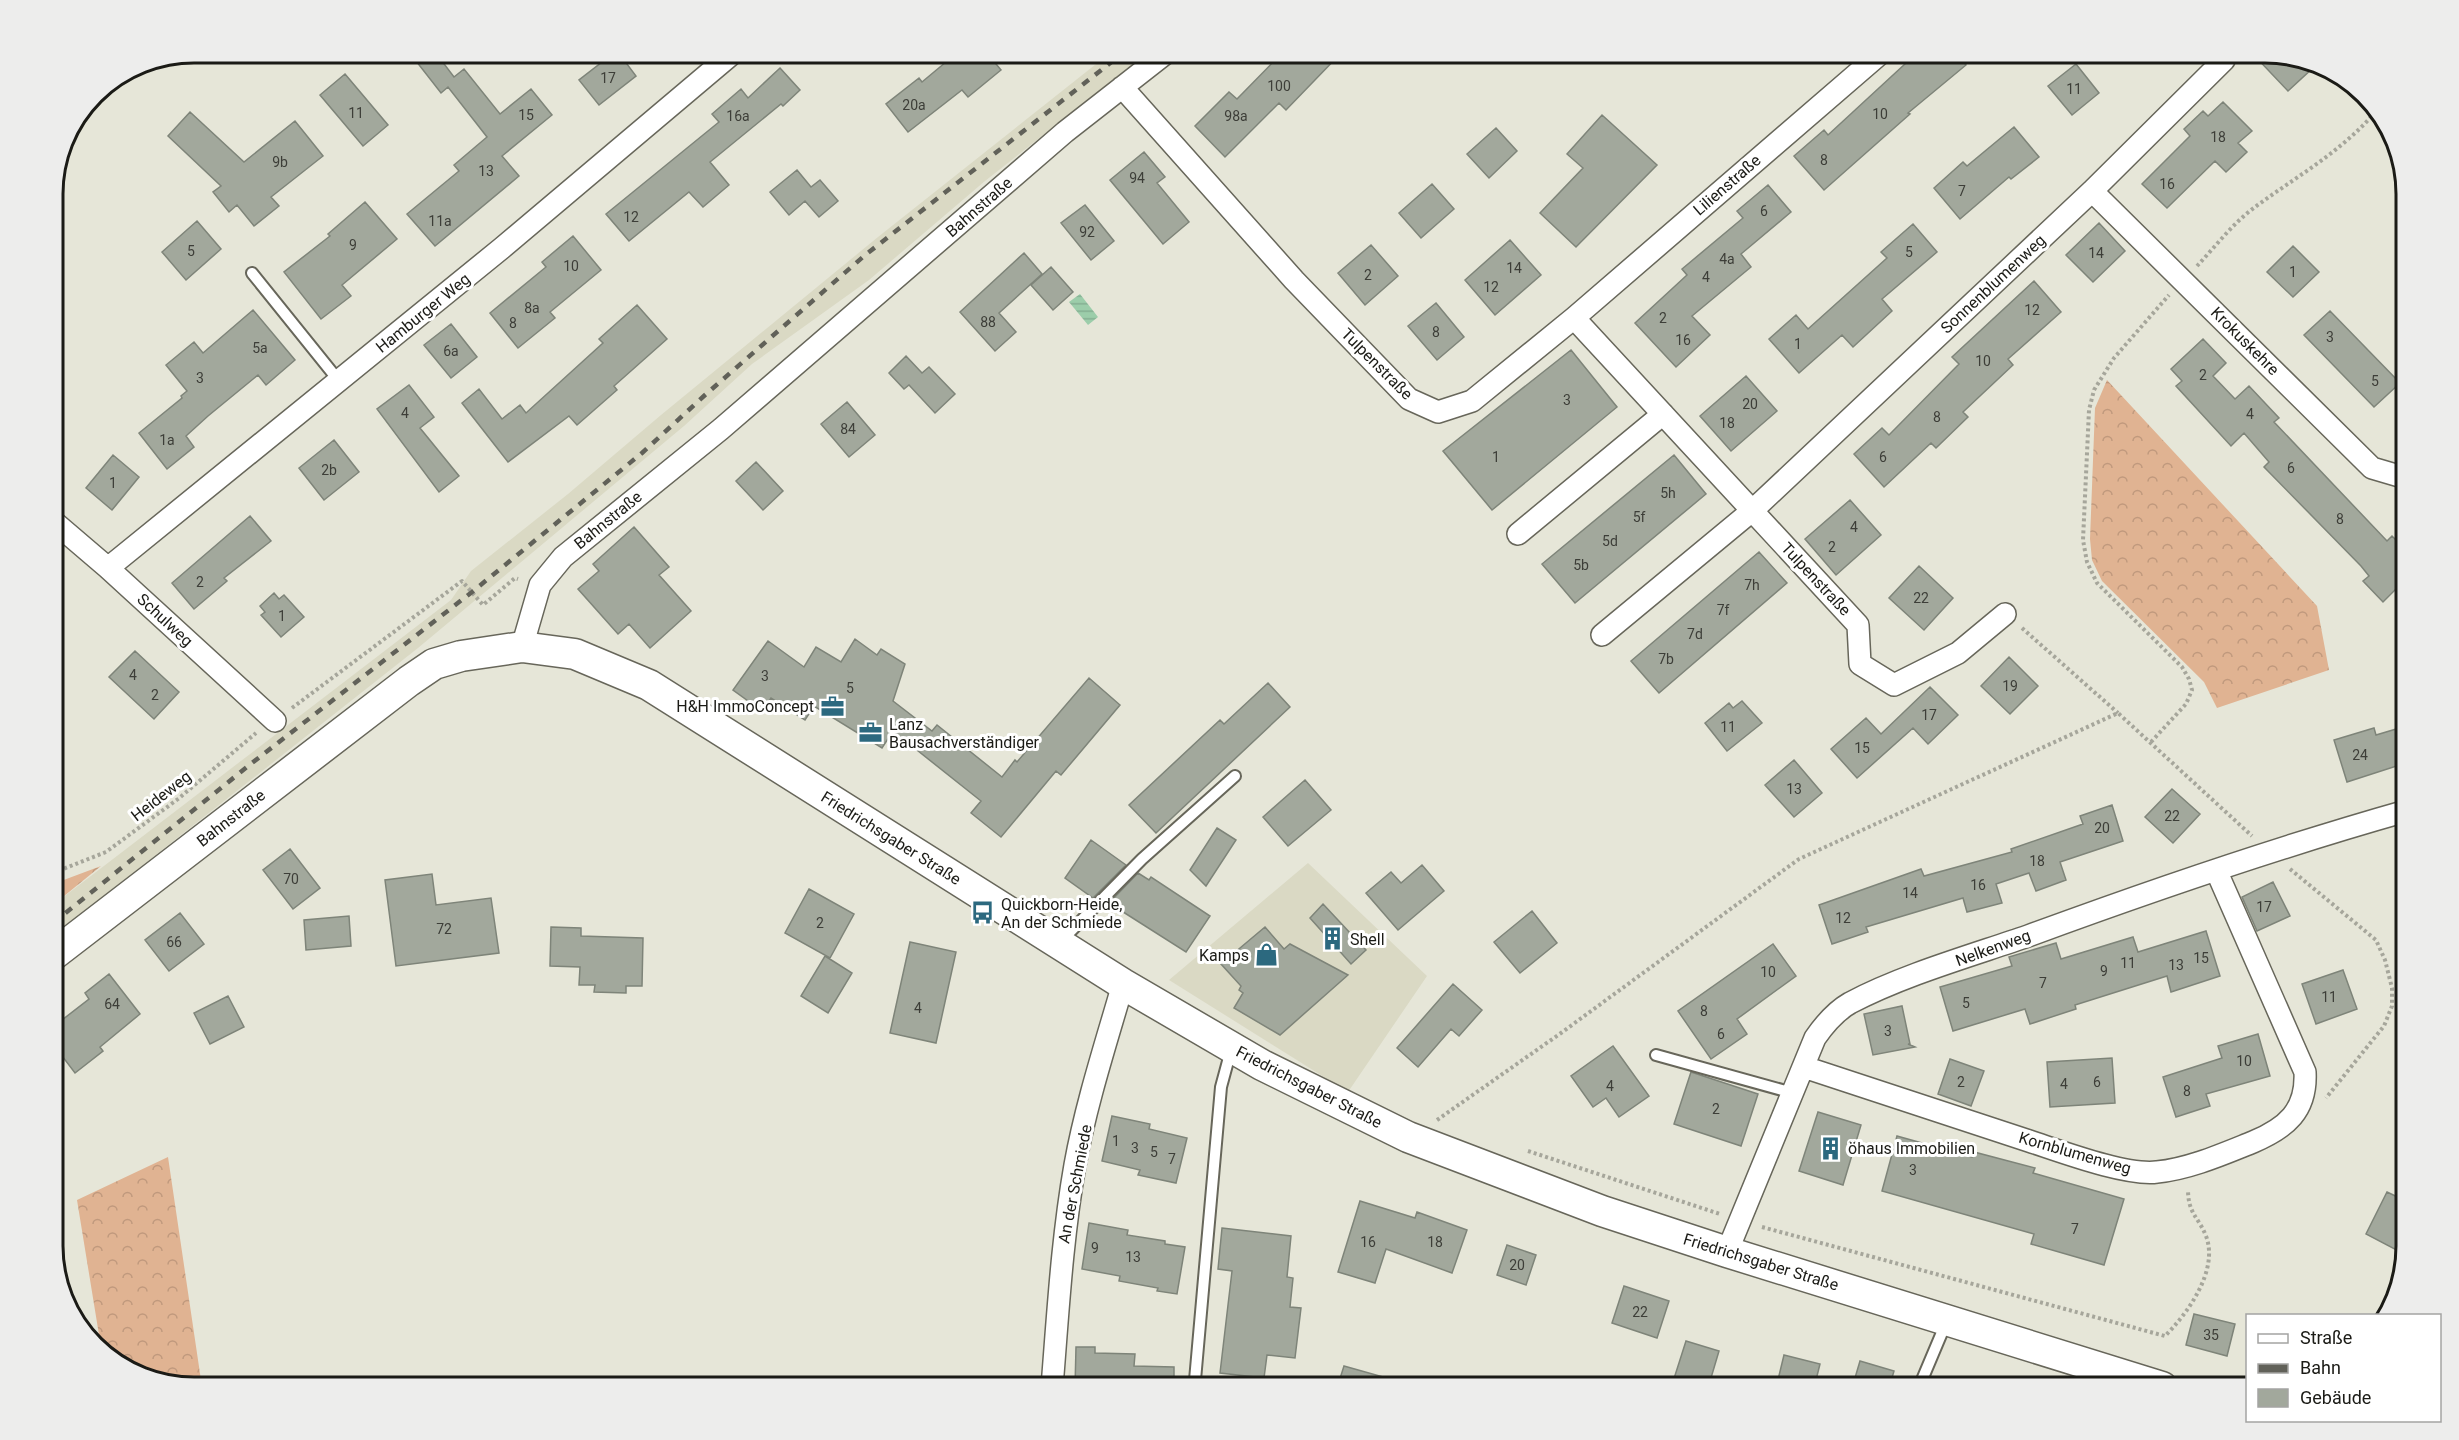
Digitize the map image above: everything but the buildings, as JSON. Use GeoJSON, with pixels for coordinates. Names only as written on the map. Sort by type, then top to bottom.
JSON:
{"type":"FeatureCollection","features":[{"type":"Feature","properties":{"kind":"main road","name":"Friedrichsgaber Straße"},"geometry":{"type":"LineString","coordinates":[[522,647],[575,654],[649,685],[1124,984],[1262,1065],[1408,1137],[1602,1211],[2127,1377]]}},
{"type":"Feature","properties":{"kind":"main road","name":"Bahnstraße"},"geometry":{"type":"LineString","coordinates":[[63,947],[434,664],[522,647]]}},
{"type":"Feature","properties":{"kind":"street","name":"Hamburger Weg"},"geometry":{"type":"LineString","coordinates":[[108,568],[502,248],[720,63]]}},
{"type":"Feature","properties":{"kind":"street","name":"Bahnstraße"},"geometry":{"type":"LineString","coordinates":[[522,647],[540,585],[563,557],[721,429],[1065,132],[1152,63]]}},
{"type":"Feature","properties":{"kind":"street","name":"Lilienstraße"},"geometry":{"type":"LineString","coordinates":[[1574,318],[1868,63]]}},
{"type":"Feature","properties":{"kind":"street","name":"Sonnenblumenweg"},"geometry":{"type":"LineString","coordinates":[[1753,510],[2092,191],[2221,63]]}},
{"type":"Feature","properties":{"kind":"street","name":"Tulpenstraße"},"geometry":{"type":"LineString","coordinates":[[1122,87],[1294,280],[1409,399],[1438,412],[1472,401],[1574,318],[1858,625],[1860,664],[1894,685],[1958,653],[2006,614]]}},
{"type":"Feature","properties":{"kind":"street","name":"Krokuskehre"},"geometry":{"type":"LineString","coordinates":[[2092,191],[2372,468],[2396,475]]}},
{"type":"Feature","properties":{"kind":"street"},"geometry":{"type":"LineString","coordinates":[[1518,534],[1664,414]]}},
{"type":"Feature","properties":{"kind":"street"},"geometry":{"type":"LineString","coordinates":[[1602,635],[1753,510]]}},
{"type":"Feature","properties":{"kind":"street","name":"Schulweg"},"geometry":{"type":"LineString","coordinates":[[63,530],[274,720]]}},
{"type":"Feature","properties":{"kind":"street","name":"Nelkenweg"},"geometry":{"type":"LineString","coordinates":[[1727,1252],[1815,1038],[1825,1024],[1848,1004],[1908,978],[2216,870],[2396,814]]}},
{"type":"Feature","properties":{"kind":"street","name":"Kornblumenweg"},"geometry":{"type":"LineString","coordinates":[[1803,1067],[2071,1155],[2128,1170],[2156,1172],[2195,1163],[2265,1137],[2287,1124],[2303,1098],[2306,1086],[2305,1072],[2216,870]]}},
{"type":"Feature","properties":{"kind":"street","name":"An der Schmiede"},"geometry":{"type":"LineString","coordinates":[[1053,1377],[1062,1253],[1076,1162],[1102,1057],[1124,984]]}},
{"type":"Feature","properties":{"kind":"lane"},"geometry":{"type":"LineString","coordinates":[[252,273],[339,381]]}},
{"type":"Feature","properties":{"kind":"lane"},"geometry":{"type":"LineString","coordinates":[[1058,943],[1135,866],[1235,776]]}},
{"type":"Feature","properties":{"kind":"lane"},"geometry":{"type":"LineString","coordinates":[[1195,1377],[1221,1087],[1231,1047]]}},
{"type":"Feature","properties":{"kind":"lane"},"geometry":{"type":"LineString","coordinates":[[1656,1055],[1793,1093]]}},
{"type":"Feature","properties":{"kind":"lane"},"geometry":{"type":"LineString","coordinates":[[1924,1377],[1948,1320]]}},
{"type":"Feature","properties":{"kind":"path"},"geometry":{"type":"LineString","coordinates":[[2150,742],[2186,704],[2192,690],[2189,678],[2182,667],[2097,583],[2087,562],[2083,522],[2089,410],[2094,390],[2136,331],[2252,209],[2335,150],[2361,129],[2371,117]]}},
{"type":"Feature","properties":{"kind":"path","name":"Heideweg"},"geometry":{"type":"LineString","coordinates":[[63,869],[106,852],[178,799],[274,720],[462,581],[483,605],[515,579],[540,585]]}},
{"type":"Feature","properties":{"kind":"path"},"geometry":{"type":"LineString","coordinates":[[2006,614],[2270,853],[2376,940],[2385,960],[2392,988],[2392,1006],[2384,1026],[2321,1104]]}},
{"type":"Feature","properties":{"kind":"path"},"geometry":{"type":"LineString","coordinates":[[1408,1137],[1440,1118],[1561,1033],[1799,859],[2118,713]]}},
{"type":"Feature","properties":{"kind":"path"},"geometry":{"type":"LineString","coordinates":[[1440,1118],[1448,1122]]}},
{"type":"Feature","properties":{"kind":"path"},"geometry":{"type":"LineString","coordinates":[[1518,1148],[1740,1221],[2164,1336],[2179,1322],[2203,1281],[2210,1250],[2205,1233],[2193,1216],[2188,1201],[2188,1187],[2195,1163]]}},
{"type":"Feature","properties":{"kind":"shaded area"},"geometry":{"type":"Polygon","coordinates":[[[1097,63],[1134,63],[985,181],[869,280],[752,364],[684,426],[418,648],[63,928],[63,897],[451,600],[471,571],[568,494],[878,237],[1097,63]]]}},
{"type":"Feature","properties":{"kind":"shaded area"},"geometry":{"type":"Polygon","coordinates":[[[1080,294],[1098,317],[1088,325],[1069,302],[1080,294]]]}},
{"type":"Feature","properties":{"kind":"shaded area"},"geometry":{"type":"Polygon","coordinates":[[[1308,863],[1427,976],[1348,1092],[1169,980],[1308,863]]]}},
{"type":"Feature","properties":{"kind":"green space"},"geometry":{"type":"Polygon","coordinates":[[[2107,380],[2317,606],[2329,670],[2217,708],[2204,682],[2102,581],[2092,560],[2090,539],[2095,408],[2107,380]]]}},
{"type":"Feature","properties":{"kind":"green space"},"geometry":{"type":"Polygon","coordinates":[[[101,866],[63,897],[63,880],[101,866]]]}},
{"type":"Feature","properties":{"kind":"green space"},"geometry":{"type":"Polygon","coordinates":[[[168,1157],[201,1377],[160,1373],[144,1367],[121,1355],[99,1335],[77,1200],[168,1157]]]}},
{"type":"Feature","properties":{"kind":"railway"},"geometry":{"type":"LineString","coordinates":[[63,915],[252,763],[472,592],[642,453],[864,256],[1110,63]]}},
{"type":"Feature","properties":{"kind":"place","name":"H&H ImmoConcept"},"geometry":{"type":"Point","coordinates":[832,706]}},
{"type":"Feature","properties":{"kind":"place","name":"Lanz Bausachverständiger"},"geometry":{"type":"Point","coordinates":[871,733]}},
{"type":"Feature","properties":{"kind":"place","name":"Quickborn-Heide, An der Schmiede"},"geometry":{"type":"Point","coordinates":[983,913]}},
{"type":"Feature","properties":{"kind":"place","name":"Shell"},"geometry":{"type":"Point","coordinates":[1332,939]}},
{"type":"Feature","properties":{"kind":"place","name":"Kamps"},"geometry":{"type":"Point","coordinates":[1267,955]}},
{"type":"Feature","properties":{"kind":"place","name":"öhaus Immobilien"},"geometry":{"type":"Point","coordinates":[1830,1148]}}]}
